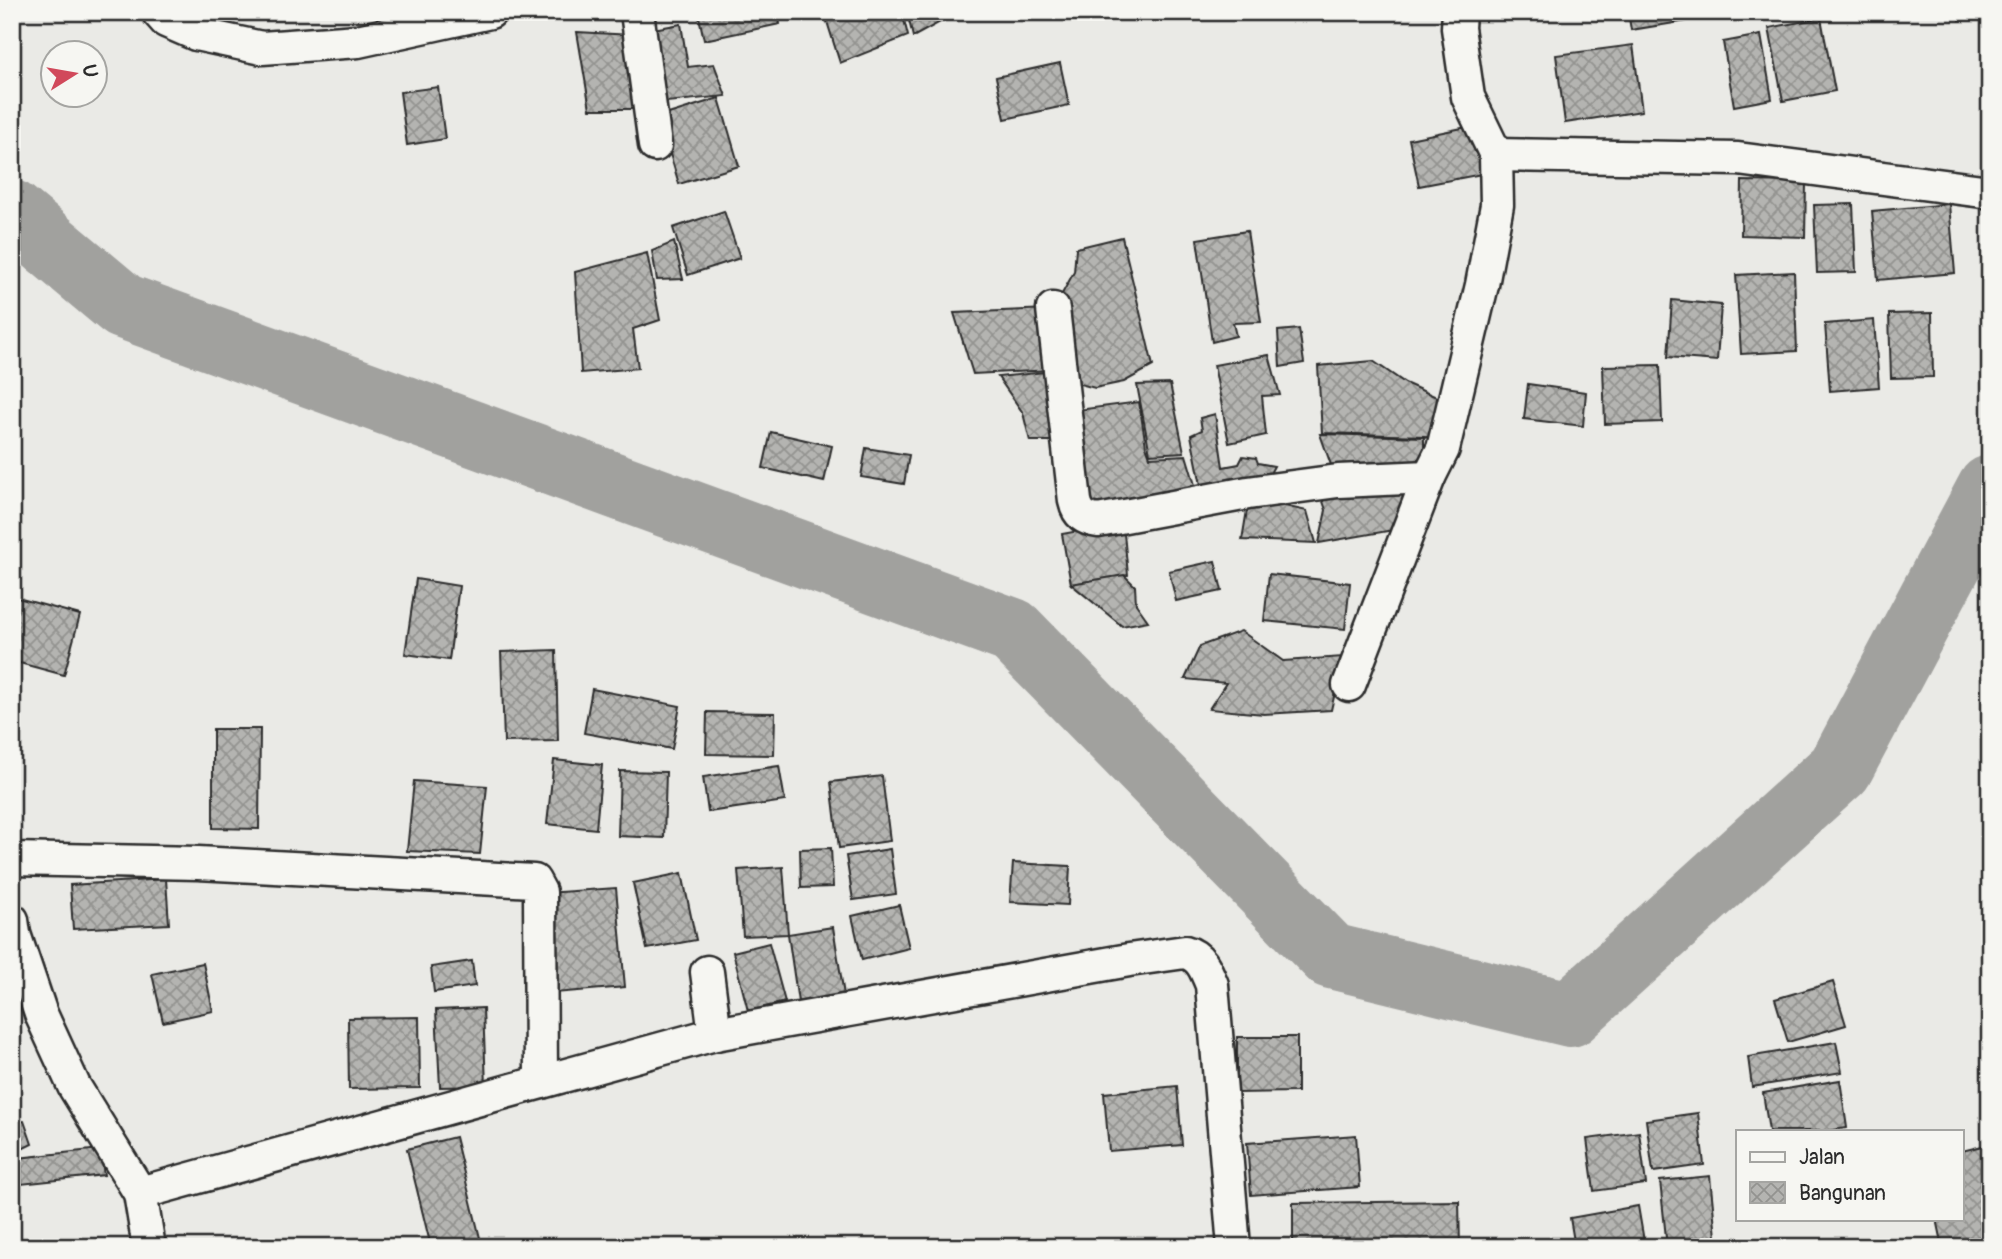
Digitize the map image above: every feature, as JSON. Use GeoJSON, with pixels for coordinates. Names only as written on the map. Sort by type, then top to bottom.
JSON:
{"type":"FeatureCollection","features":[{"type":"Feature","properties":{"kind":"street"},"geometry":{"type":"LineString","coordinates":[[158,12],[166,21],[196,34],[262,48],[358,41],[489,12]]}},
{"type":"Feature","properties":{"kind":"street"},"geometry":{"type":"LineString","coordinates":[[637,12],[655,145]]}},
{"type":"Feature","properties":{"kind":"street"},"geometry":{"type":"LineString","coordinates":[[1349,685],[1429,477],[1443,449],[1482,285],[1497,205],[1496,155],[1468,97],[1458,28],[1459,12]]}},
{"type":"Feature","properties":{"kind":"street"},"geometry":{"type":"LineString","coordinates":[[1496,155],[1738,159],[1990,192]]}},
{"type":"Feature","properties":{"kind":"street"},"geometry":{"type":"LineString","coordinates":[[1054,309],[1074,501],[1077,511],[1087,519],[1098,521],[1248,493],[1338,481],[1429,477]]}},
{"type":"Feature","properties":{"kind":"street"},"geometry":{"type":"LineString","coordinates":[[12,859],[198,863],[534,881],[540,892],[541,1083]]}},
{"type":"Feature","properties":{"kind":"street"},"geometry":{"type":"LineString","coordinates":[[12,920],[14,934],[41,1014],[74,1086],[139,1193],[149,1247]]}},
{"type":"Feature","properties":{"kind":"street"},"geometry":{"type":"LineString","coordinates":[[139,1193],[715,1034],[1149,956],[1191,954],[1203,964],[1212,985],[1234,1247]]}},
{"type":"Feature","properties":{"kind":"street"},"geometry":{"type":"LineString","coordinates":[[707,972],[715,1034]]}},
{"type":"Feature","properties":{"kind":"building"},"geometry":{"type":"Polygon","coordinates":[[[698,12],[778,12],[780,24],[704,40],[698,12]]]}},
{"type":"Feature","properties":{"kind":"building"},"geometry":{"type":"Polygon","coordinates":[[[824,12],[902,12],[908,36],[840,63],[824,12]]]}},
{"type":"Feature","properties":{"kind":"building"},"geometry":{"type":"Polygon","coordinates":[[[907,12],[952,12],[953,15],[913,37],[907,12]]]}},
{"type":"Feature","properties":{"kind":"building"},"geometry":{"type":"Polygon","coordinates":[[[1628,12],[1742,12],[1631,30],[1628,12]]]}},
{"type":"Feature","properties":{"kind":"building"},"geometry":{"type":"Polygon","coordinates":[[[1959,12],[1990,12],[1990,15],[1960,20],[1959,12]]]}},
{"type":"Feature","properties":{"kind":"building"},"geometry":{"type":"Polygon","coordinates":[[[1821,18],[1835,91],[1783,101],[1769,28],[1821,18]]]}},
{"type":"Feature","properties":{"kind":"building"},"geometry":{"type":"Polygon","coordinates":[[[681,24],[688,67],[714,64],[726,96],[657,103],[642,31],[681,24]]]}},
{"type":"Feature","properties":{"kind":"building"},"geometry":{"type":"Polygon","coordinates":[[[577,32],[632,35],[645,109],[590,109],[577,32]]]}},
{"type":"Feature","properties":{"kind":"building"},"geometry":{"type":"Polygon","coordinates":[[[1761,35],[1772,99],[1734,106],[1723,42],[1761,35]]]}},
{"type":"Feature","properties":{"kind":"building"},"geometry":{"type":"Polygon","coordinates":[[[1633,45],[1642,111],[1565,123],[1556,55],[1633,45]]]}},
{"type":"Feature","properties":{"kind":"building"},"geometry":{"type":"Polygon","coordinates":[[[1060,63],[1069,105],[1005,119],[996,77],[1060,63]]]}},
{"type":"Feature","properties":{"kind":"building"},"geometry":{"type":"Polygon","coordinates":[[[438,87],[445,139],[407,145],[400,92],[438,87]]]}},
{"type":"Feature","properties":{"kind":"building"},"geometry":{"type":"Polygon","coordinates":[[[719,98],[739,166],[679,184],[659,117],[719,98]]]}},
{"type":"Feature","properties":{"kind":"building"},"geometry":{"type":"Polygon","coordinates":[[[1472,126],[1482,174],[1419,186],[1409,139],[1472,126]]]}},
{"type":"Feature","properties":{"kind":"building"},"geometry":{"type":"Polygon","coordinates":[[[1742,181],[1806,182],[1805,237],[1741,235],[1742,181]]]}},
{"type":"Feature","properties":{"kind":"building"},"geometry":{"type":"Polygon","coordinates":[[[1853,204],[1856,272],[1817,273],[1814,205],[1853,204]]]}},
{"type":"Feature","properties":{"kind":"building"},"geometry":{"type":"Polygon","coordinates":[[[1949,204],[1955,273],[1878,280],[1872,211],[1949,204]]]}},
{"type":"Feature","properties":{"kind":"building"},"geometry":{"type":"Polygon","coordinates":[[[724,211],[740,258],[688,275],[673,228],[724,211]]]}},
{"type":"Feature","properties":{"kind":"building"},"geometry":{"type":"Polygon","coordinates":[[[1247,231],[1261,322],[1233,323],[1236,336],[1212,342],[1197,239],[1247,231]]]}},
{"type":"Feature","properties":{"kind":"building"},"geometry":{"type":"Polygon","coordinates":[[[1122,237],[1153,366],[1124,382],[1095,388],[1072,382],[1062,294],[1074,272],[1076,248],[1122,237]]]}},
{"type":"Feature","properties":{"kind":"building"},"geometry":{"type":"Polygon","coordinates":[[[674,242],[683,279],[657,280],[652,251],[674,242]]]}},
{"type":"Feature","properties":{"kind":"building"},"geometry":{"type":"Polygon","coordinates":[[[647,253],[660,320],[633,329],[638,368],[581,373],[575,272],[647,253]]]}},
{"type":"Feature","properties":{"kind":"building"},"geometry":{"type":"Polygon","coordinates":[[[1794,272],[1797,351],[1741,354],[1736,275],[1794,272]]]}},
{"type":"Feature","properties":{"kind":"building"},"geometry":{"type":"Polygon","coordinates":[[[1672,300],[1721,305],[1717,361],[1668,357],[1672,300]]]}},
{"type":"Feature","properties":{"kind":"building"},"geometry":{"type":"Polygon","coordinates":[[[1048,309],[1053,370],[973,374],[954,313],[1048,309]]]}},
{"type":"Feature","properties":{"kind":"building"},"geometry":{"type":"Polygon","coordinates":[[[1932,313],[1933,377],[1891,378],[1889,314],[1932,313]]]}},
{"type":"Feature","properties":{"kind":"building"},"geometry":{"type":"Polygon","coordinates":[[[1874,320],[1879,387],[1830,391],[1825,324],[1874,320]]]}},
{"type":"Feature","properties":{"kind":"building"},"geometry":{"type":"Polygon","coordinates":[[[1299,329],[1304,363],[1280,367],[1278,331],[1299,329]]]}},
{"type":"Feature","properties":{"kind":"building"},"geometry":{"type":"Polygon","coordinates":[[[1269,355],[1280,395],[1262,396],[1266,435],[1229,443],[1214,365],[1269,355]]]}},
{"type":"Feature","properties":{"kind":"building"},"geometry":{"type":"Polygon","coordinates":[[[1373,361],[1405,383],[1448,402],[1437,446],[1425,436],[1322,433],[1318,366],[1373,361]]]}},
{"type":"Feature","properties":{"kind":"building"},"geometry":{"type":"Polygon","coordinates":[[[1660,365],[1662,422],[1605,424],[1603,366],[1660,365]]]}},
{"type":"Feature","properties":{"kind":"building"},"geometry":{"type":"Polygon","coordinates":[[[1054,371],[1057,441],[1030,441],[1023,413],[998,377],[1054,371]]]}},
{"type":"Feature","properties":{"kind":"building"},"geometry":{"type":"Polygon","coordinates":[[[1170,384],[1184,452],[1150,454],[1137,385],[1170,384]]]}},
{"type":"Feature","properties":{"kind":"building"},"geometry":{"type":"Polygon","coordinates":[[[1528,384],[1586,392],[1583,426],[1524,419],[1528,384]]]}},
{"type":"Feature","properties":{"kind":"building"},"geometry":{"type":"Polygon","coordinates":[[[1139,402],[1150,457],[1186,455],[1198,495],[1102,513],[1099,503],[1087,506],[1077,410],[1139,402]]]}},
{"type":"Feature","properties":{"kind":"building"},"geometry":{"type":"Polygon","coordinates":[[[1215,414],[1223,467],[1239,464],[1243,456],[1256,458],[1258,463],[1274,466],[1264,484],[1203,495],[1191,435],[1202,430],[1200,418],[1215,414]]]}},
{"type":"Feature","properties":{"kind":"building"},"geometry":{"type":"Polygon","coordinates":[[[771,432],[832,446],[824,482],[763,468],[771,432]]]}},
{"type":"Feature","properties":{"kind":"building"},"geometry":{"type":"Polygon","coordinates":[[[1320,434],[1424,437],[1424,469],[1336,479],[1320,434]]]}},
{"type":"Feature","properties":{"kind":"building"},"geometry":{"type":"Polygon","coordinates":[[[866,448],[909,455],[904,484],[861,477],[866,448]]]}},
{"type":"Feature","properties":{"kind":"building"},"geometry":{"type":"Polygon","coordinates":[[[1402,481],[1405,528],[1319,543],[1326,510],[1318,487],[1402,481]]]}},
{"type":"Feature","properties":{"kind":"building"},"geometry":{"type":"Polygon","coordinates":[[[1249,498],[1307,511],[1316,543],[1242,540],[1249,498]]]}},
{"type":"Feature","properties":{"kind":"building"},"geometry":{"type":"Polygon","coordinates":[[[1123,523],[1128,575],[1071,584],[1062,534],[1123,523]]]}},
{"type":"Feature","properties":{"kind":"building"},"geometry":{"type":"Polygon","coordinates":[[[1215,561],[1222,591],[1176,601],[1169,571],[1215,561]]]}},
{"type":"Feature","properties":{"kind":"building"},"geometry":{"type":"Polygon","coordinates":[[[1269,574],[1350,583],[1345,629],[1264,621],[1269,574]]]}},
{"type":"Feature","properties":{"kind":"building"},"geometry":{"type":"Polygon","coordinates":[[[1124,575],[1135,586],[1136,604],[1148,621],[1122,626],[1071,584],[1124,575]]]}},
{"type":"Feature","properties":{"kind":"building"},"geometry":{"type":"Polygon","coordinates":[[[416,579],[459,586],[449,660],[405,654],[416,579]]]}},
{"type":"Feature","properties":{"kind":"building"},"geometry":{"type":"Polygon","coordinates":[[[14,597],[80,615],[64,675],[12,661],[14,597]]]}},
{"type":"Feature","properties":{"kind":"building"},"geometry":{"type":"Polygon","coordinates":[[[1241,631],[1283,661],[1343,657],[1331,710],[1264,714],[1209,709],[1226,683],[1185,679],[1200,646],[1241,631]]]}},
{"type":"Feature","properties":{"kind":"building"},"geometry":{"type":"Polygon","coordinates":[[[556,650],[558,741],[504,742],[501,652],[556,650]]]}},
{"type":"Feature","properties":{"kind":"building"},"geometry":{"type":"Polygon","coordinates":[[[592,689],[680,706],[672,749],[584,733],[592,689]]]}},
{"type":"Feature","properties":{"kind":"building"},"geometry":{"type":"Polygon","coordinates":[[[707,712],[775,713],[774,755],[706,754],[707,712]]]}},
{"type":"Feature","properties":{"kind":"building"},"geometry":{"type":"Polygon","coordinates":[[[213,729],[260,729],[259,829],[213,828],[213,729]]]}},
{"type":"Feature","properties":{"kind":"building"},"geometry":{"type":"Polygon","coordinates":[[[554,760],[602,765],[596,829],[547,824],[554,760]]]}},
{"type":"Feature","properties":{"kind":"building"},"geometry":{"type":"Polygon","coordinates":[[[779,766],[785,801],[708,812],[703,777],[779,766]]]}},
{"type":"Feature","properties":{"kind":"building"},"geometry":{"type":"Polygon","coordinates":[[[620,771],[666,772],[664,838],[618,836],[620,771]]]}},
{"type":"Feature","properties":{"kind":"building"},"geometry":{"type":"Polygon","coordinates":[[[882,776],[890,841],[839,848],[831,782],[882,776]]]}},
{"type":"Feature","properties":{"kind":"building"},"geometry":{"type":"Polygon","coordinates":[[[414,781],[487,786],[480,854],[407,851],[414,781]]]}},
{"type":"Feature","properties":{"kind":"building"},"geometry":{"type":"Polygon","coordinates":[[[831,848],[833,887],[801,888],[800,849],[831,848]]]}},
{"type":"Feature","properties":{"kind":"building"},"geometry":{"type":"Polygon","coordinates":[[[890,849],[896,894],[853,900],[846,856],[890,849]]]}},
{"type":"Feature","properties":{"kind":"building"},"geometry":{"type":"Polygon","coordinates":[[[1013,863],[1070,866],[1068,905],[1010,902],[1013,863]]]}},
{"type":"Feature","properties":{"kind":"building"},"geometry":{"type":"Polygon","coordinates":[[[783,867],[788,934],[743,936],[738,870],[783,867]]]}},
{"type":"Feature","properties":{"kind":"building"},"geometry":{"type":"Polygon","coordinates":[[[682,873],[696,940],[647,949],[633,883],[682,873]]]}},
{"type":"Feature","properties":{"kind":"building"},"geometry":{"type":"Polygon","coordinates":[[[166,879],[169,924],[73,929],[70,885],[166,879]]]}},
{"type":"Feature","properties":{"kind":"building"},"geometry":{"type":"Polygon","coordinates":[[[616,888],[625,987],[555,993],[546,893],[616,888]]]}},
{"type":"Feature","properties":{"kind":"building"},"geometry":{"type":"Polygon","coordinates":[[[899,905],[909,948],[862,960],[852,916],[899,905]]]}},
{"type":"Feature","properties":{"kind":"building"},"geometry":{"type":"Polygon","coordinates":[[[833,927],[844,995],[798,1002],[788,934],[833,927]]]}},
{"type":"Feature","properties":{"kind":"building"},"geometry":{"type":"Polygon","coordinates":[[[769,943],[785,1002],[748,1011],[733,952],[769,943]]]}},
{"type":"Feature","properties":{"kind":"building"},"geometry":{"type":"Polygon","coordinates":[[[472,961],[475,986],[434,992],[431,967],[472,961]]]}},
{"type":"Feature","properties":{"kind":"building"},"geometry":{"type":"Polygon","coordinates":[[[203,963],[213,1011],[163,1022],[152,974],[203,963]]]}},
{"type":"Feature","properties":{"kind":"building"},"geometry":{"type":"Polygon","coordinates":[[[1833,982],[1846,1025],[1788,1042],[1775,999],[1833,982]]]}},
{"type":"Feature","properties":{"kind":"building"},"geometry":{"type":"Polygon","coordinates":[[[483,1008],[486,1086],[440,1087],[436,1010],[483,1008]]]}},
{"type":"Feature","properties":{"kind":"building"},"geometry":{"type":"Polygon","coordinates":[[[419,1017],[420,1088],[349,1089],[348,1018],[419,1017]]]}},
{"type":"Feature","properties":{"kind":"building"},"geometry":{"type":"Polygon","coordinates":[[[1237,1037],[1297,1037],[1297,1092],[1237,1093],[1237,1037]]]}},
{"type":"Feature","properties":{"kind":"building"},"geometry":{"type":"Polygon","coordinates":[[[1836,1042],[1842,1072],[1752,1087],[1748,1057],[1836,1042]]]}},
{"type":"Feature","properties":{"kind":"building"},"geometry":{"type":"Polygon","coordinates":[[[1840,1080],[1847,1128],[1769,1130],[1763,1093],[1840,1080]]]}},
{"type":"Feature","properties":{"kind":"building"},"geometry":{"type":"Polygon","coordinates":[[[1177,1086],[1182,1145],[1109,1151],[1104,1093],[1177,1086]]]}},
{"type":"Feature","properties":{"kind":"building"},"geometry":{"type":"Polygon","coordinates":[[[1698,1113],[1704,1165],[1653,1172],[1646,1120],[1698,1113]]]}},
{"type":"Feature","properties":{"kind":"building"},"geometry":{"type":"Polygon","coordinates":[[[24,1121],[32,1144],[12,1154],[12,1123],[24,1121]]]}},
{"type":"Feature","properties":{"kind":"building"},"geometry":{"type":"Polygon","coordinates":[[[1639,1132],[1646,1184],[1594,1191],[1587,1139],[1639,1132]]]}},
{"type":"Feature","properties":{"kind":"building"},"geometry":{"type":"Polygon","coordinates":[[[1356,1135],[1360,1187],[1251,1195],[1247,1143],[1356,1135]]]}},
{"type":"Feature","properties":{"kind":"building"},"geometry":{"type":"Polygon","coordinates":[[[455,1137],[481,1242],[460,1247],[431,1247],[407,1149],[455,1137]]]}},
{"type":"Feature","properties":{"kind":"building"},"geometry":{"type":"Polygon","coordinates":[[[1990,1144],[1990,1237],[1943,1247],[1937,1220],[1964,1220],[1964,1150],[1990,1144]]]}},
{"type":"Feature","properties":{"kind":"building"},"geometry":{"type":"Polygon","coordinates":[[[100,1149],[104,1175],[21,1184],[18,1158],[100,1149]]]}},
{"type":"Feature","properties":{"kind":"building"},"geometry":{"type":"Polygon","coordinates":[[[1710,1176],[1717,1247],[1667,1247],[1660,1181],[1710,1176]]]}},
{"type":"Feature","properties":{"kind":"building"},"geometry":{"type":"Polygon","coordinates":[[[1459,1201],[1460,1247],[1293,1247],[1293,1203],[1459,1201]]]}},
{"type":"Feature","properties":{"kind":"building"},"geometry":{"type":"Polygon","coordinates":[[[1638,1206],[1645,1247],[1575,1247],[1570,1218],[1638,1206]]]}},
{"type":"Feature","properties":{"kind":"waterway"},"geometry":{"type":"LineString","coordinates":[[12,213],[123,306],[1013,631],[1331,956],[1570,1014],[1840,769],[1990,488]]}}]}
